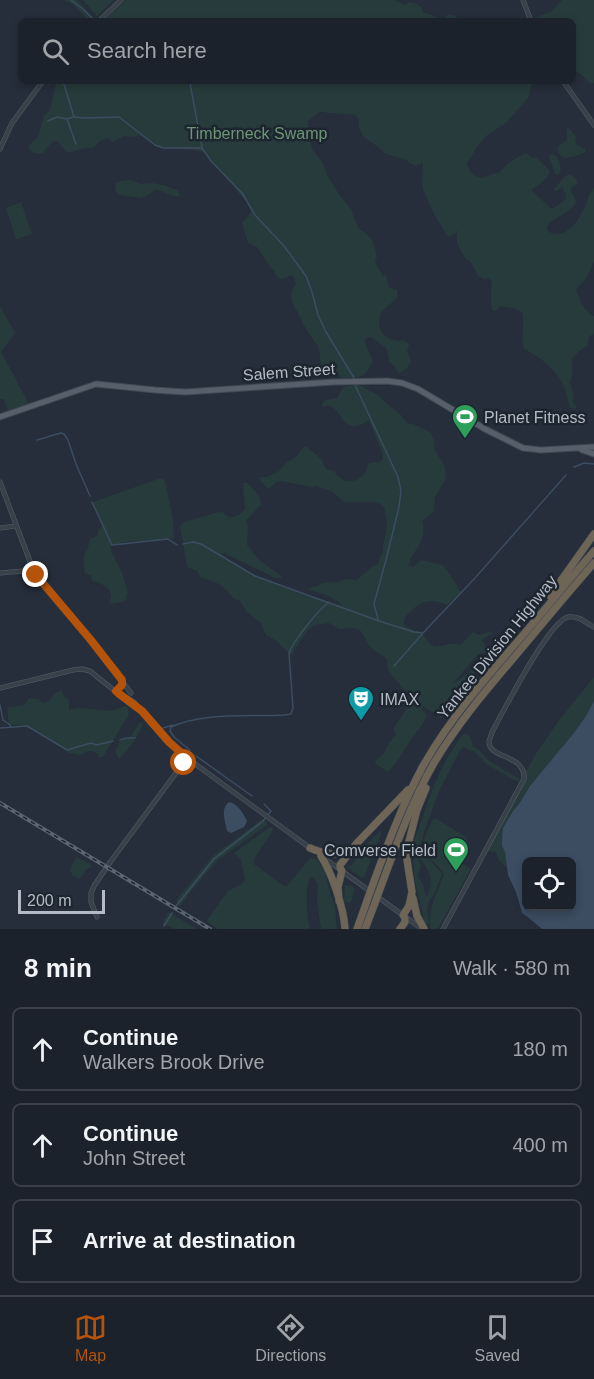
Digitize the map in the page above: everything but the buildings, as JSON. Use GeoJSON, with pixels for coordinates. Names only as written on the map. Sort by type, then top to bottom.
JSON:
{"type":"FeatureCollection","features":[{"type":"Feature","properties":{"kind":"highway"},"geometry":{"type":"LineString","coordinates":[[521,636],[594,534]]}},
{"type":"Feature","properties":{"kind":"highway","name":"Yankee Division Highway"},"geometry":{"type":"LineString","coordinates":[[357,929],[398,818],[436,744],[463,705],[594,551]]}},
{"type":"Feature","properties":{"kind":"highway","name":"Yankee Division Highway"},"geometry":{"type":"LineString","coordinates":[[365,929],[411,808],[458,726],[594,563]]}},
{"type":"Feature","properties":{"kind":"highway"},"geometry":{"type":"LineString","coordinates":[[566,596],[594,571]]}},
{"type":"Feature","properties":{"kind":"highway"},"geometry":{"type":"LineString","coordinates":[[423,929],[417,916],[412,892],[407,860],[408,844],[417,810],[435,763]]}},
{"type":"Feature","properties":{"kind":"highway"},"geometry":{"type":"LineString","coordinates":[[339,901],[338,887],[342,871],[340,865],[357,843],[416,780]]}},
{"type":"Feature","properties":{"kind":"highway"},"geometry":{"type":"LineString","coordinates":[[316,852],[338,854],[357,843]]}},
{"type":"Feature","properties":{"kind":"highway"},"geometry":{"type":"LineString","coordinates":[[316,852],[328,869],[339,901],[345,929]]}},
{"type":"Feature","properties":{"kind":"highway"},"geometry":{"type":"LineString","coordinates":[[400,929],[405,920],[403,915],[409,906],[412,892]]}},
{"type":"Feature","properties":{"kind":"main road","name":"Salem Street"},"geometry":{"type":"LineString","coordinates":[[0,417],[96,384],[177,392],[387,381],[399,382],[415,388],[494,434],[523,448],[587,451],[594,454]]}},
{"type":"Feature","properties":{"kind":"main road","name":"Salem Street"},"geometry":{"type":"LineString","coordinates":[[568,450],[594,447]]}},
{"type":"Feature","properties":{"kind":"street"},"geometry":{"type":"LineString","coordinates":[[102,18],[121,0]]}},
{"type":"Feature","properties":{"kind":"street"},"geometry":{"type":"LineString","coordinates":[[523,0],[530,18]]}},
{"type":"Feature","properties":{"kind":"street"},"geometry":{"type":"LineString","coordinates":[[0,149],[12,123],[41,84]]}},
{"type":"Feature","properties":{"kind":"street"},"geometry":{"type":"LineString","coordinates":[[565,84],[594,125]]}},
{"type":"Feature","properties":{"kind":"street"},"geometry":{"type":"LineString","coordinates":[[0,482],[33,570],[131,693]]}},
{"type":"Feature","properties":{"kind":"street"},"geometry":{"type":"LineString","coordinates":[[0,528],[16,526]]}},
{"type":"Feature","properties":{"kind":"street"},"geometry":{"type":"LineString","coordinates":[[0,573],[33,570]]}},
{"type":"Feature","properties":{"kind":"street"},"geometry":{"type":"LineString","coordinates":[[443,929],[525,778],[520,765],[494,751],[490,746],[492,732],[539,648],[560,621],[573,617],[594,627]]}},
{"type":"Feature","properties":{"kind":"street"},"geometry":{"type":"LineString","coordinates":[[0,688],[82,669],[92,673],[134,702],[169,742],[187,758],[423,929]]}},
{"type":"Feature","properties":{"kind":"street"},"geometry":{"type":"LineString","coordinates":[[116,691],[122,685],[122,681]]}},
{"type":"Feature","properties":{"kind":"street"},"geometry":{"type":"LineString","coordinates":[[97,917],[91,900],[94,886],[187,758]]}},
{"type":"Feature","properties":{"kind":"green space"},"geometry":{"type":"Polygon","coordinates":[[[62,0],[78,0],[93,18],[86,18],[72,4],[62,0]]]}},
{"type":"Feature","properties":{"kind":"green space"},"geometry":{"type":"Polygon","coordinates":[[[83,0],[114,0],[97,16],[83,0]]]}},
{"type":"Feature","properties":{"kind":"green space"},"geometry":{"type":"Polygon","coordinates":[[[126,0],[394,0],[405,5],[410,2],[417,4],[423,12],[439,18],[106,18],[126,0]]]}},
{"type":"Feature","properties":{"kind":"green space"},"geometry":{"type":"Polygon","coordinates":[[[562,0],[594,0],[594,83],[591,84],[576,72],[576,18],[534,18],[552,11],[562,0]]]}},
{"type":"Feature","properties":{"kind":"green space"},"geometry":{"type":"Polygon","coordinates":[[[451,14],[459,18],[445,18],[451,14]]]}},
{"type":"Feature","properties":{"kind":"green space","name":"Timberneck Swamp"},"geometry":{"type":"Polygon","coordinates":[[[56,84],[532,84],[528,98],[506,123],[486,136],[467,164],[472,174],[482,178],[500,172],[508,163],[526,153],[537,158],[550,171],[532,191],[552,209],[566,199],[562,187],[557,191],[554,190],[555,188],[567,175],[573,176],[578,183],[571,188],[576,201],[575,205],[549,223],[547,230],[554,234],[561,234],[574,224],[594,187],[594,261],[587,277],[576,290],[582,305],[594,316],[594,334],[588,339],[588,345],[575,355],[572,362],[570,382],[576,409],[570,408],[562,382],[554,371],[524,349],[522,312],[500,306],[495,311],[492,310],[490,278],[484,279],[478,276],[471,262],[466,259],[460,249],[457,242],[457,229],[456,233],[448,237],[434,214],[423,189],[423,163],[416,166],[407,160],[386,154],[363,136],[356,115],[319,112],[308,121],[310,143],[323,163],[327,175],[351,210],[359,229],[373,241],[377,258],[375,262],[383,276],[386,275],[389,287],[397,290],[397,298],[381,312],[380,327],[387,337],[408,343],[407,351],[411,361],[407,368],[398,372],[389,361],[387,349],[371,337],[366,338],[364,340],[373,361],[370,367],[361,376],[342,378],[321,367],[319,348],[306,329],[292,301],[291,293],[296,284],[294,277],[292,275],[282,279],[276,276],[257,247],[248,243],[242,223],[251,212],[249,205],[204,152],[160,147],[139,135],[124,136],[113,142],[107,138],[98,142],[94,148],[69,153],[55,141],[43,153],[34,153],[28,146],[38,137],[44,116],[50,110],[56,84]]]}},
{"type":"Feature","properties":{"kind":"green space"},"geometry":{"type":"Polygon","coordinates":[[[567,128],[576,136],[575,142],[585,149],[585,152],[567,158],[560,155],[558,146],[567,140],[567,128]]]}},
{"type":"Feature","properties":{"kind":"green space"},"geometry":{"type":"Polygon","coordinates":[[[551,154],[556,156],[560,163],[561,168],[558,175],[555,174],[549,157],[551,154]]]}},
{"type":"Feature","properties":{"kind":"green space"},"geometry":{"type":"Polygon","coordinates":[[[131,180],[141,184],[163,185],[177,190],[181,196],[155,190],[141,198],[119,195],[115,190],[116,183],[131,180]]]}},
{"type":"Feature","properties":{"kind":"green space"},"geometry":{"type":"Polygon","coordinates":[[[21,202],[32,234],[16,239],[6,208],[21,202]]]}},
{"type":"Feature","properties":{"kind":"green space"},"geometry":{"type":"Polygon","coordinates":[[[0,306],[15,333],[1,352],[29,404],[8,411],[4,399],[0,399],[0,306]]]}},
{"type":"Feature","properties":{"kind":"green space"},"geometry":{"type":"Polygon","coordinates":[[[355,385],[378,395],[408,424],[413,424],[431,433],[435,450],[445,467],[446,479],[435,497],[434,511],[422,521],[422,540],[408,566],[414,567],[422,561],[441,564],[461,592],[447,605],[437,601],[427,601],[418,605],[406,616],[404,625],[422,632],[434,646],[460,645],[473,632],[479,635],[492,633],[482,640],[488,652],[476,656],[454,682],[482,665],[443,717],[441,718],[423,706],[421,709],[427,715],[424,722],[388,772],[375,761],[384,753],[396,734],[393,729],[405,711],[408,698],[388,670],[387,659],[370,647],[360,630],[339,629],[329,623],[314,625],[306,632],[292,655],[277,641],[266,635],[261,623],[247,612],[240,601],[233,598],[219,584],[201,578],[197,571],[189,568],[180,527],[184,522],[219,512],[230,517],[237,516],[245,509],[243,483],[248,483],[259,496],[261,504],[246,521],[247,545],[259,560],[282,578],[275,578],[222,553],[223,556],[260,577],[299,593],[343,606],[331,597],[307,589],[345,579],[357,580],[378,564],[383,553],[386,533],[387,521],[384,507],[372,502],[344,502],[333,492],[316,486],[281,481],[267,488],[259,479],[279,471],[306,446],[321,459],[326,469],[334,471],[345,481],[358,479],[366,472],[369,463],[382,461],[382,452],[369,420],[357,426],[350,425],[332,407],[322,406],[326,400],[337,398],[343,387],[355,385]]]}},
{"type":"Feature","properties":{"kind":"green space"},"geometry":{"type":"Polygon","coordinates":[[[161,478],[165,480],[174,538],[126,542],[111,546],[128,593],[127,599],[110,604],[109,589],[92,580],[91,575],[85,574],[84,558],[89,540],[97,536],[99,529],[103,526],[93,502],[161,478]]]}},
{"type":"Feature","properties":{"kind":"green space"},"geometry":{"type":"Polygon","coordinates":[[[594,677],[594,701],[586,716],[530,786],[503,828],[502,846],[507,868],[498,859],[496,852],[482,851],[537,752],[594,677]]]}},
{"type":"Feature","properties":{"kind":"green space"},"geometry":{"type":"Polygon","coordinates":[[[61,690],[69,700],[69,710],[80,708],[109,711],[127,706],[128,716],[103,757],[99,757],[93,751],[80,755],[70,753],[27,726],[9,725],[7,707],[24,705],[29,698],[38,699],[42,703],[48,702],[54,694],[61,690]]]}},
{"type":"Feature","properties":{"kind":"green space"},"geometry":{"type":"Polygon","coordinates":[[[140,722],[143,724],[139,734],[119,759],[115,751],[123,740],[131,736],[140,722]]]}},
{"type":"Feature","properties":{"kind":"green space"},"geometry":{"type":"Polygon","coordinates":[[[463,734],[467,734],[473,746],[488,760],[520,780],[519,782],[514,780],[488,765],[474,751],[464,747],[460,750],[439,791],[420,848],[422,856],[430,860],[442,874],[434,895],[430,899],[427,909],[429,922],[425,925],[414,876],[413,844],[434,785],[447,758],[463,734]],[[420,859],[418,860],[421,865],[418,876],[427,896],[430,881],[420,859]]]}},
{"type":"Feature","properties":{"kind":"green space","name":"Comverse Field"},"geometry":{"type":"Polygon","coordinates":[[[435,818],[466,837],[467,840],[459,858],[471,869],[438,928],[431,929],[430,915],[444,875],[422,849],[435,818]]]}},
{"type":"Feature","properties":{"kind":"green space"},"geometry":{"type":"Polygon","coordinates":[[[262,819],[267,825],[218,860],[179,906],[177,899],[213,856],[262,819]]]}},
{"type":"Feature","properties":{"kind":"green space"},"geometry":{"type":"Polygon","coordinates":[[[270,827],[273,828],[272,832],[254,859],[254,864],[287,886],[310,858],[317,859],[325,872],[335,907],[337,929],[321,929],[317,899],[318,884],[311,877],[307,895],[310,929],[217,929],[208,922],[228,891],[245,880],[241,860],[234,853],[270,827]]]}},
{"type":"Feature","properties":{"kind":"green space"},"geometry":{"type":"Polygon","coordinates":[[[381,830],[362,878],[346,867],[352,865],[363,848],[381,830]]]}},
{"type":"Feature","properties":{"kind":"green space"},"geometry":{"type":"Polygon","coordinates":[[[76,857],[92,866],[79,879],[72,875],[70,870],[76,857]]]}},
{"type":"Feature","properties":{"kind":"green space"},"geometry":{"type":"Polygon","coordinates":[[[345,885],[352,886],[354,889],[350,903],[344,901],[345,885]]]}},
{"type":"Feature","properties":{"kind":"green space"},"geometry":{"type":"Polygon","coordinates":[[[168,912],[197,929],[175,929],[167,925],[163,927],[168,912]]]}},
{"type":"Feature","properties":{"kind":"water"},"geometry":{"type":"Polygon","coordinates":[[[594,701],[594,929],[542,929],[522,913],[508,875],[502,846],[503,828],[530,786],[573,734],[594,701]]]}},
{"type":"Feature","properties":{"kind":"water"},"geometry":{"type":"Polygon","coordinates":[[[229,802],[242,812],[247,821],[244,827],[231,833],[227,831],[224,815],[229,802]]]}},
{"type":"Feature","properties":{"kind":"waterway"},"geometry":{"type":"LineString","coordinates":[[71,0],[92,18]]}},
{"type":"Feature","properties":{"kind":"waterway"},"geometry":{"type":"LineString","coordinates":[[64,84],[74,117],[119,117],[155,145],[163,148],[201,148]]}},
{"type":"Feature","properties":{"kind":"waterway"},"geometry":{"type":"LineString","coordinates":[[190,84],[202,148],[211,161],[242,193],[255,215],[284,246],[306,276],[318,315],[354,378]]}},
{"type":"Feature","properties":{"kind":"waterway"},"geometry":{"type":"LineString","coordinates":[[48,121],[57,117],[67,119]]}},
{"type":"Feature","properties":{"kind":"waterway"},"geometry":{"type":"LineString","coordinates":[[73,117],[67,119],[76,144]]}},
{"type":"Feature","properties":{"kind":"waterway"},"geometry":{"type":"LineString","coordinates":[[355,385],[398,477],[401,491],[374,604],[378,619]]}},
{"type":"Feature","properties":{"kind":"waterway"},"geometry":{"type":"LineString","coordinates":[[37,440],[64,434],[90,496]]}},
{"type":"Feature","properties":{"kind":"waterway"},"geometry":{"type":"LineString","coordinates":[[574,467],[584,463],[594,464]]}},
{"type":"Feature","properties":{"kind":"waterway"},"geometry":{"type":"LineString","coordinates":[[394,666],[566,475]]}},
{"type":"Feature","properties":{"kind":"waterway"},"geometry":{"type":"LineString","coordinates":[[92,502],[112,545],[168,539],[177,545]]}},
{"type":"Feature","properties":{"kind":"waterway"},"geometry":{"type":"LineString","coordinates":[[183,544],[193,542],[201,544],[255,576],[379,621],[423,633]]}},
{"type":"Feature","properties":{"kind":"waterway"},"geometry":{"type":"LineString","coordinates":[[190,750],[175,738],[170,731],[171,727],[212,717],[291,714],[293,708],[289,653],[307,626],[329,602]]}},
{"type":"Feature","properties":{"kind":"waterway"},"geometry":{"type":"LineString","coordinates":[[0,705],[3,720],[11,727]]}},
{"type":"Feature","properties":{"kind":"waterway"},"geometry":{"type":"LineString","coordinates":[[163,728],[173,725]]}},
{"type":"Feature","properties":{"kind":"waterway"},"geometry":{"type":"LineString","coordinates":[[0,728],[27,726],[67,750],[91,743],[97,745],[113,741]]}},
{"type":"Feature","properties":{"kind":"waterway"},"geometry":{"type":"LineString","coordinates":[[120,740],[135,738]]}},
{"type":"Feature","properties":{"kind":"waterway"},"geometry":{"type":"LineString","coordinates":[[196,756],[252,796]]}},
{"type":"Feature","properties":{"kind":"waterway"},"geometry":{"type":"LineString","coordinates":[[176,906],[214,859],[263,821],[271,811],[264,804]]}},
{"type":"Feature","properties":{"kind":"waterway"},"geometry":{"type":"LineString","coordinates":[[164,926],[172,913]]}},
{"type":"Feature","properties":{"kind":"railway"},"geometry":{"type":"LineString","coordinates":[[0,803],[210,929]]}},
{"type":"Feature","properties":{"kind":"place","name":"Planet Fitness"},"geometry":{"type":"Point","coordinates":[465,440]}},
{"type":"Feature","properties":{"kind":"place","name":"IMAX"},"geometry":{"type":"Point","coordinates":[361,722]}},
{"type":"Feature","properties":{"kind":"place","name":"Comverse Field"},"geometry":{"type":"Point","coordinates":[456,873]}},
{"type":"Feature","properties":{"kind":"route"},"geometry":{"type":"LineString","coordinates":[[36,575],[122,680],[122,685],[116,691],[138,707],[169,742],[187,758],[184,763]]}}]}
